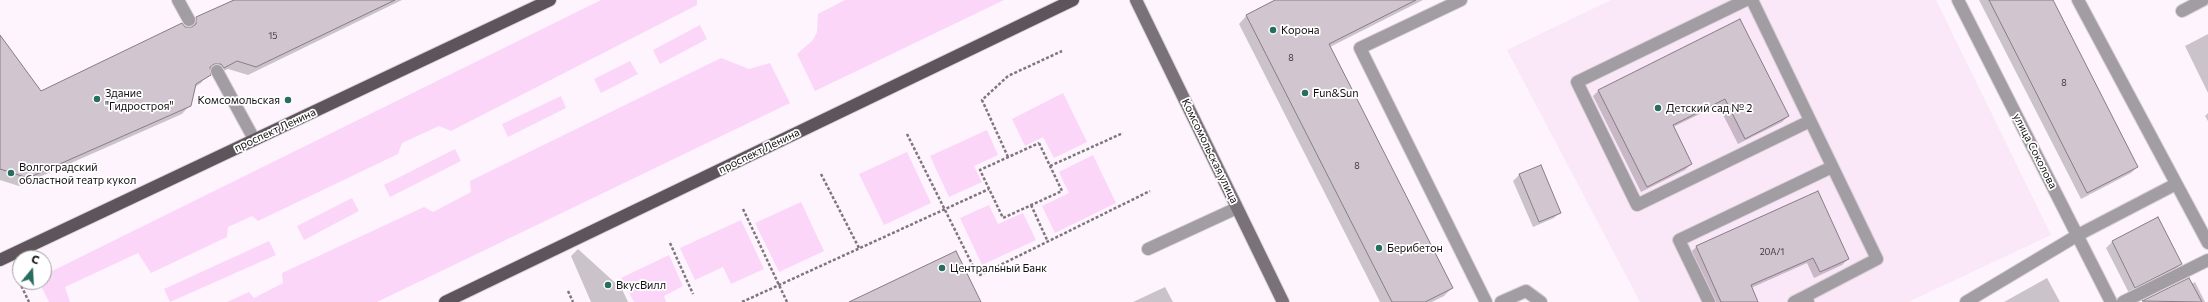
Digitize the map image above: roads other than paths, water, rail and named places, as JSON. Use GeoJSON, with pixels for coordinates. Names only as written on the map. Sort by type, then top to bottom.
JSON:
{"type":"FeatureCollection","features":[{"type":"Feature","properties":{"kind":"main road","name":"проспект Ленина"},"geometry":{"type":"LineString","coordinates":[[0,260],[550,0]]}},
{"type":"Feature","properties":{"kind":"main road","name":"проспект Ленина"},"geometry":{"type":"LineString","coordinates":[[446,302],[1073,0]]}},
{"type":"Feature","properties":{"kind":"main road","name":"Комсомольская улица"},"geometry":{"type":"LineString","coordinates":[[1136,0],[1283,302]]}},
{"type":"Feature","properties":{"kind":"street"},"geometry":{"type":"LineString","coordinates":[[178,0],[189,20]]}},
{"type":"Feature","properties":{"kind":"street"},"geometry":{"type":"LineString","coordinates":[[1461,0],[1360,48],[1486,302]]}},
{"type":"Feature","properties":{"kind":"street"},"geometry":{"type":"LineString","coordinates":[[1746,0],[1577,82],[1637,205],[1810,121]]}},
{"type":"Feature","properties":{"kind":"street"},"geometry":{"type":"LineString","coordinates":[[1752,0],[1876,259],[1807,299],[1794,302]]}},
{"type":"Feature","properties":{"kind":"street","name":"улица Соколова"},"geometry":{"type":"LineString","coordinates":[[1958,0],[2111,302]]}},
{"type":"Feature","properties":{"kind":"street"},"geometry":{"type":"LineString","coordinates":[[2078,0],[2208,243]]}},
{"type":"Feature","properties":{"kind":"street"},"geometry":{"type":"LineString","coordinates":[[2182,12],[2203,0]]}},
{"type":"Feature","properties":{"kind":"street"},"geometry":{"type":"LineString","coordinates":[[217,71],[254,139]]}},
{"type":"Feature","properties":{"kind":"street"},"geometry":{"type":"LineString","coordinates":[[1709,302],[1679,240],[1832,167]]}},
{"type":"Feature","properties":{"kind":"street"},"geometry":{"type":"LineString","coordinates":[[1966,302],[2078,235],[2176,184]]}},
{"type":"Feature","properties":{"kind":"street"},"geometry":{"type":"LineString","coordinates":[[1148,249],[1237,208]]}},
{"type":"Feature","properties":{"kind":"street"},"geometry":{"type":"LineString","coordinates":[[2123,302],[2208,260]]}},
{"type":"Feature","properties":{"kind":"street"},"geometry":{"type":"LineString","coordinates":[[1501,302],[1526,291],[1541,302]]}},
{"type":"Feature","properties":{"kind":"place","name":"Корона"},"geometry":{"type":"Point","coordinates":[1273,30]}},
{"type":"Feature","properties":{"kind":"place","name":"Fun&Sun"},"geometry":{"type":"Point","coordinates":[1305,93]}},
{"type":"Feature","properties":{"kind":"place","name":"Здание \"Гидростроя\""},"geometry":{"type":"Point","coordinates":[97,99]}},
{"type":"Feature","properties":{"kind":"place","name":"Комсомольская"},"geometry":{"type":"Point","coordinates":[288,100]}},
{"type":"Feature","properties":{"kind":"place","name":"Детский сад № 2"},"geometry":{"type":"Point","coordinates":[1658,108]}},
{"type":"Feature","properties":{"kind":"place","name":"Волгоградский областной театр кукол"},"geometry":{"type":"Point","coordinates":[11,173]}},
{"type":"Feature","properties":{"kind":"place","name":"Берибетон"},"geometry":{"type":"Point","coordinates":[1379,248]}},
{"type":"Feature","properties":{"kind":"place","name":"Центральный Банк"},"geometry":{"type":"Point","coordinates":[942,268]}},
{"type":"Feature","properties":{"kind":"place","name":"ВкусВилл"},"geometry":{"type":"Point","coordinates":[608,285]}}]}
